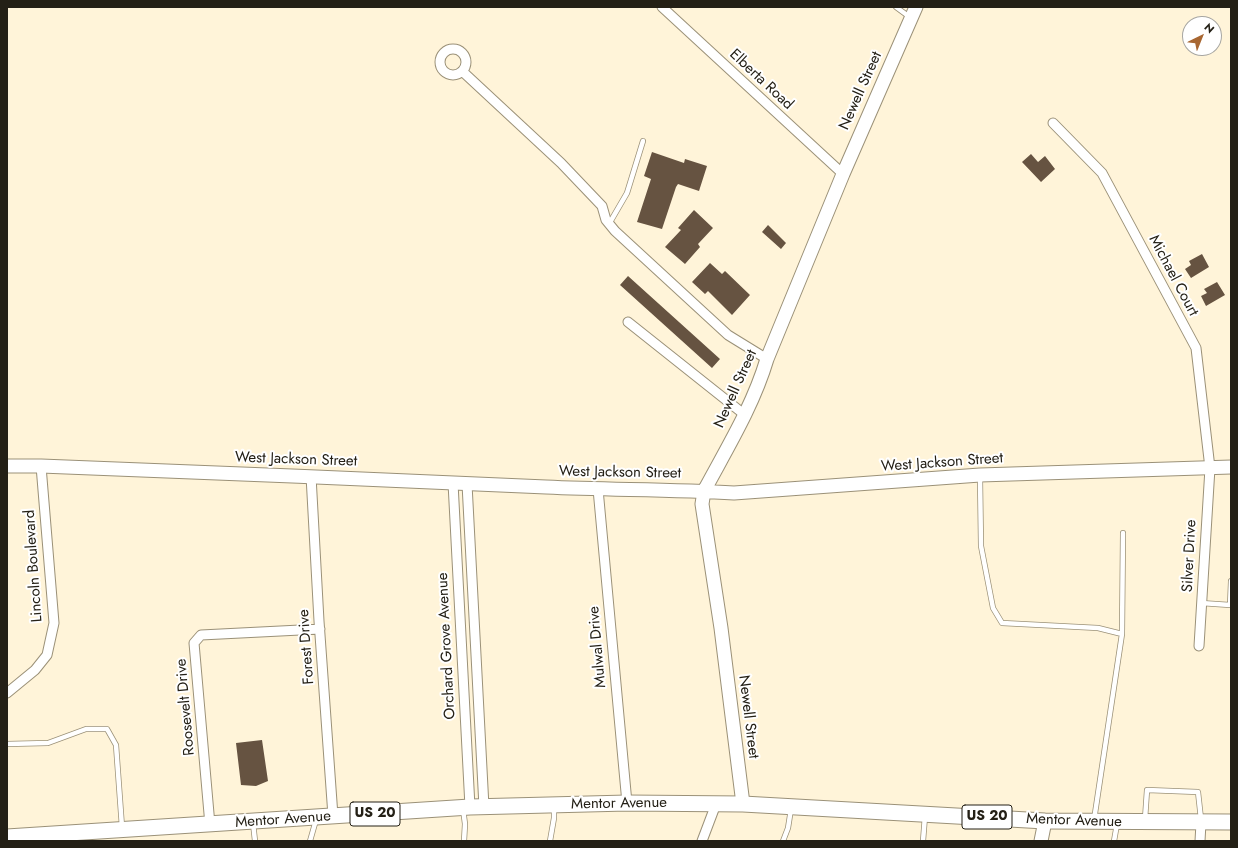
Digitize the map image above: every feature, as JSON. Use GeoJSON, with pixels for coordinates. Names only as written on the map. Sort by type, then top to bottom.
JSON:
{"type":"FeatureCollection","features":[{"type":"Feature","properties":{"kind":"main road","name":"Mentor Avenue"},"geometry":{"type":"LineString","coordinates":[[7,837],[472,807],[627,803],[743,804],[1045,821],[1231,822]]}},
{"type":"Feature","properties":{"kind":"street","name":"Elberta Road"},"geometry":{"type":"LineString","coordinates":[[662,7],[843,174]]}},
{"type":"Feature","properties":{"kind":"street","name":"Newell Street"},"geometry":{"type":"LineString","coordinates":[[743,804],[721,628],[702,504],[704,491],[745,415],[762,377],[767,359],[843,174],[913,12]]}},
{"type":"Feature","properties":{"kind":"street"},"geometry":{"type":"LineString","coordinates":[[462,71],[561,163],[602,206],[606,220],[615,231],[728,335],[767,359]]}},
{"type":"Feature","properties":{"kind":"street","name":"Michael Court"},"geometry":{"type":"LineString","coordinates":[[1053,122],[1102,173],[1196,348],[1210,468]]}},
{"type":"Feature","properties":{"kind":"street"},"geometry":{"type":"LineString","coordinates":[[628,322],[745,415]]}},
{"type":"Feature","properties":{"kind":"street","name":"West Jackson Street"},"geometry":{"type":"LineString","coordinates":[[7,466],[311,476],[467,484],[734,493],[980,476],[1231,466]]}},
{"type":"Feature","properties":{"kind":"street","name":"Lincoln Boulevard"},"geometry":{"type":"LineString","coordinates":[[7,693],[34,670],[47,655],[54,623],[41,466]]}},
{"type":"Feature","properties":{"kind":"street","name":"Silver Drive"},"geometry":{"type":"LineString","coordinates":[[1199,646],[1210,468]]}},
{"type":"Feature","properties":{"kind":"street","name":"Forest Drive"},"geometry":{"type":"LineString","coordinates":[[311,476],[333,816]]}},
{"type":"Feature","properties":{"kind":"street","name":"Orchard Grove Avenue"},"geometry":{"type":"LineString","coordinates":[[453,483],[472,807]]}},
{"type":"Feature","properties":{"kind":"street","name":"Orchard Grove Avenue"},"geometry":{"type":"LineString","coordinates":[[467,484],[472,807]]}},
{"type":"Feature","properties":{"kind":"street","name":"Mulwal Drive"},"geometry":{"type":"LineString","coordinates":[[598,489],[627,803]]}},
{"type":"Feature","properties":{"kind":"street","name":"Roosevelt Drive"},"geometry":{"type":"LineString","coordinates":[[210,825],[194,643],[202,635],[320,629]]}},
{"type":"Feature","properties":{"kind":"street"},"geometry":{"type":"LineString","coordinates":[[702,841],[716,804]]}},
{"type":"Feature","properties":{"kind":"street"},"geometry":{"type":"LineString","coordinates":[[1041,841],[1045,821]]}},
{"type":"Feature","properties":{"kind":"street"},"geometry":{"type":"LineString","coordinates":[[1200,841],[1201,822]]}},
{"type":"Feature","properties":{"kind":"lane"},"geometry":{"type":"LineString","coordinates":[[896,7],[913,12]]}},
{"type":"Feature","properties":{"kind":"lane"},"geometry":{"type":"LineString","coordinates":[[609,224],[627,193],[643,141]]}},
{"type":"Feature","properties":{"kind":"lane"},"geometry":{"type":"LineString","coordinates":[[980,476],[981,546],[994,608],[1002,623],[1098,628],[1122,634]]}},
{"type":"Feature","properties":{"kind":"lane"},"geometry":{"type":"LineString","coordinates":[[1094,822],[1122,634],[1123,532]]}},
{"type":"Feature","properties":{"kind":"lane"},"geometry":{"type":"LineString","coordinates":[[1202,603],[1230,604],[1231,581]]}},
{"type":"Feature","properties":{"kind":"lane"},"geometry":{"type":"LineString","coordinates":[[7,744],[48,743],[86,729],[107,729],[116,745],[123,830]]}},
{"type":"Feature","properties":{"kind":"lane"},"geometry":{"type":"LineString","coordinates":[[1145,822],[1147,790],[1198,792],[1201,822]]}},
{"type":"Feature","properties":{"kind":"lane"},"geometry":{"type":"LineString","coordinates":[[550,841],[554,818],[554,805]]}},
{"type":"Feature","properties":{"kind":"lane"},"geometry":{"type":"LineString","coordinates":[[464,841],[465,824],[472,807]]}},
{"type":"Feature","properties":{"kind":"lane"},"geometry":{"type":"LineString","coordinates":[[783,841],[788,828],[792,807]]}},
{"type":"Feature","properties":{"kind":"lane"},"geometry":{"type":"LineString","coordinates":[[923,841],[925,814]]}},
{"type":"Feature","properties":{"kind":"lane"},"geometry":{"type":"LineString","coordinates":[[310,841],[316,818]]}},
{"type":"Feature","properties":{"kind":"lane"},"geometry":{"type":"LineString","coordinates":[[253,822],[255,841]]}},
{"type":"Feature","properties":{"kind":"lane"},"geometry":{"type":"LineString","coordinates":[[1114,841],[1117,822]]}},
{"type":"Feature","properties":{"kind":"building"},"geometry":{"type":"Polygon","coordinates":[[[652,152],[684,163],[685,159],[707,166],[699,191],[678,184],[662,229],[637,222],[651,179],[644,176],[652,152]]]}},
{"type":"Feature","properties":{"kind":"building"},"geometry":{"type":"Polygon","coordinates":[[[1031,154],[1038,162],[1045,156],[1055,169],[1041,182],[1022,162],[1031,154]]]}},
{"type":"Feature","properties":{"kind":"building"},"geometry":{"type":"Polygon","coordinates":[[[694,210],[713,228],[698,244],[700,247],[685,264],[665,247],[681,230],[678,228],[694,210]]]}},
{"type":"Feature","properties":{"kind":"building"},"geometry":{"type":"Polygon","coordinates":[[[768,225],[786,243],[781,249],[762,232],[768,225]]]}},
{"type":"Feature","properties":{"kind":"building"},"geometry":{"type":"Polygon","coordinates":[[[1202,254],[1209,267],[1191,278],[1185,269],[1191,265],[1189,261],[1202,254]]]}},
{"type":"Feature","properties":{"kind":"building"},"geometry":{"type":"Polygon","coordinates":[[[710,263],[722,274],[725,271],[750,295],[732,315],[708,291],[705,294],[692,282],[710,263]]]}},
{"type":"Feature","properties":{"kind":"building"},"geometry":{"type":"Polygon","coordinates":[[[628,276],[720,359],[712,368],[620,285],[628,276]]]}},
{"type":"Feature","properties":{"kind":"building"},"geometry":{"type":"Polygon","coordinates":[[[1217,282],[1225,295],[1206,306],[1201,296],[1207,293],[1204,289],[1217,282]]]}},
{"type":"Feature","properties":{"kind":"building"},"geometry":{"type":"Polygon","coordinates":[[[262,740],[268,781],[256,786],[241,785],[236,743],[262,740]]]}}]}
